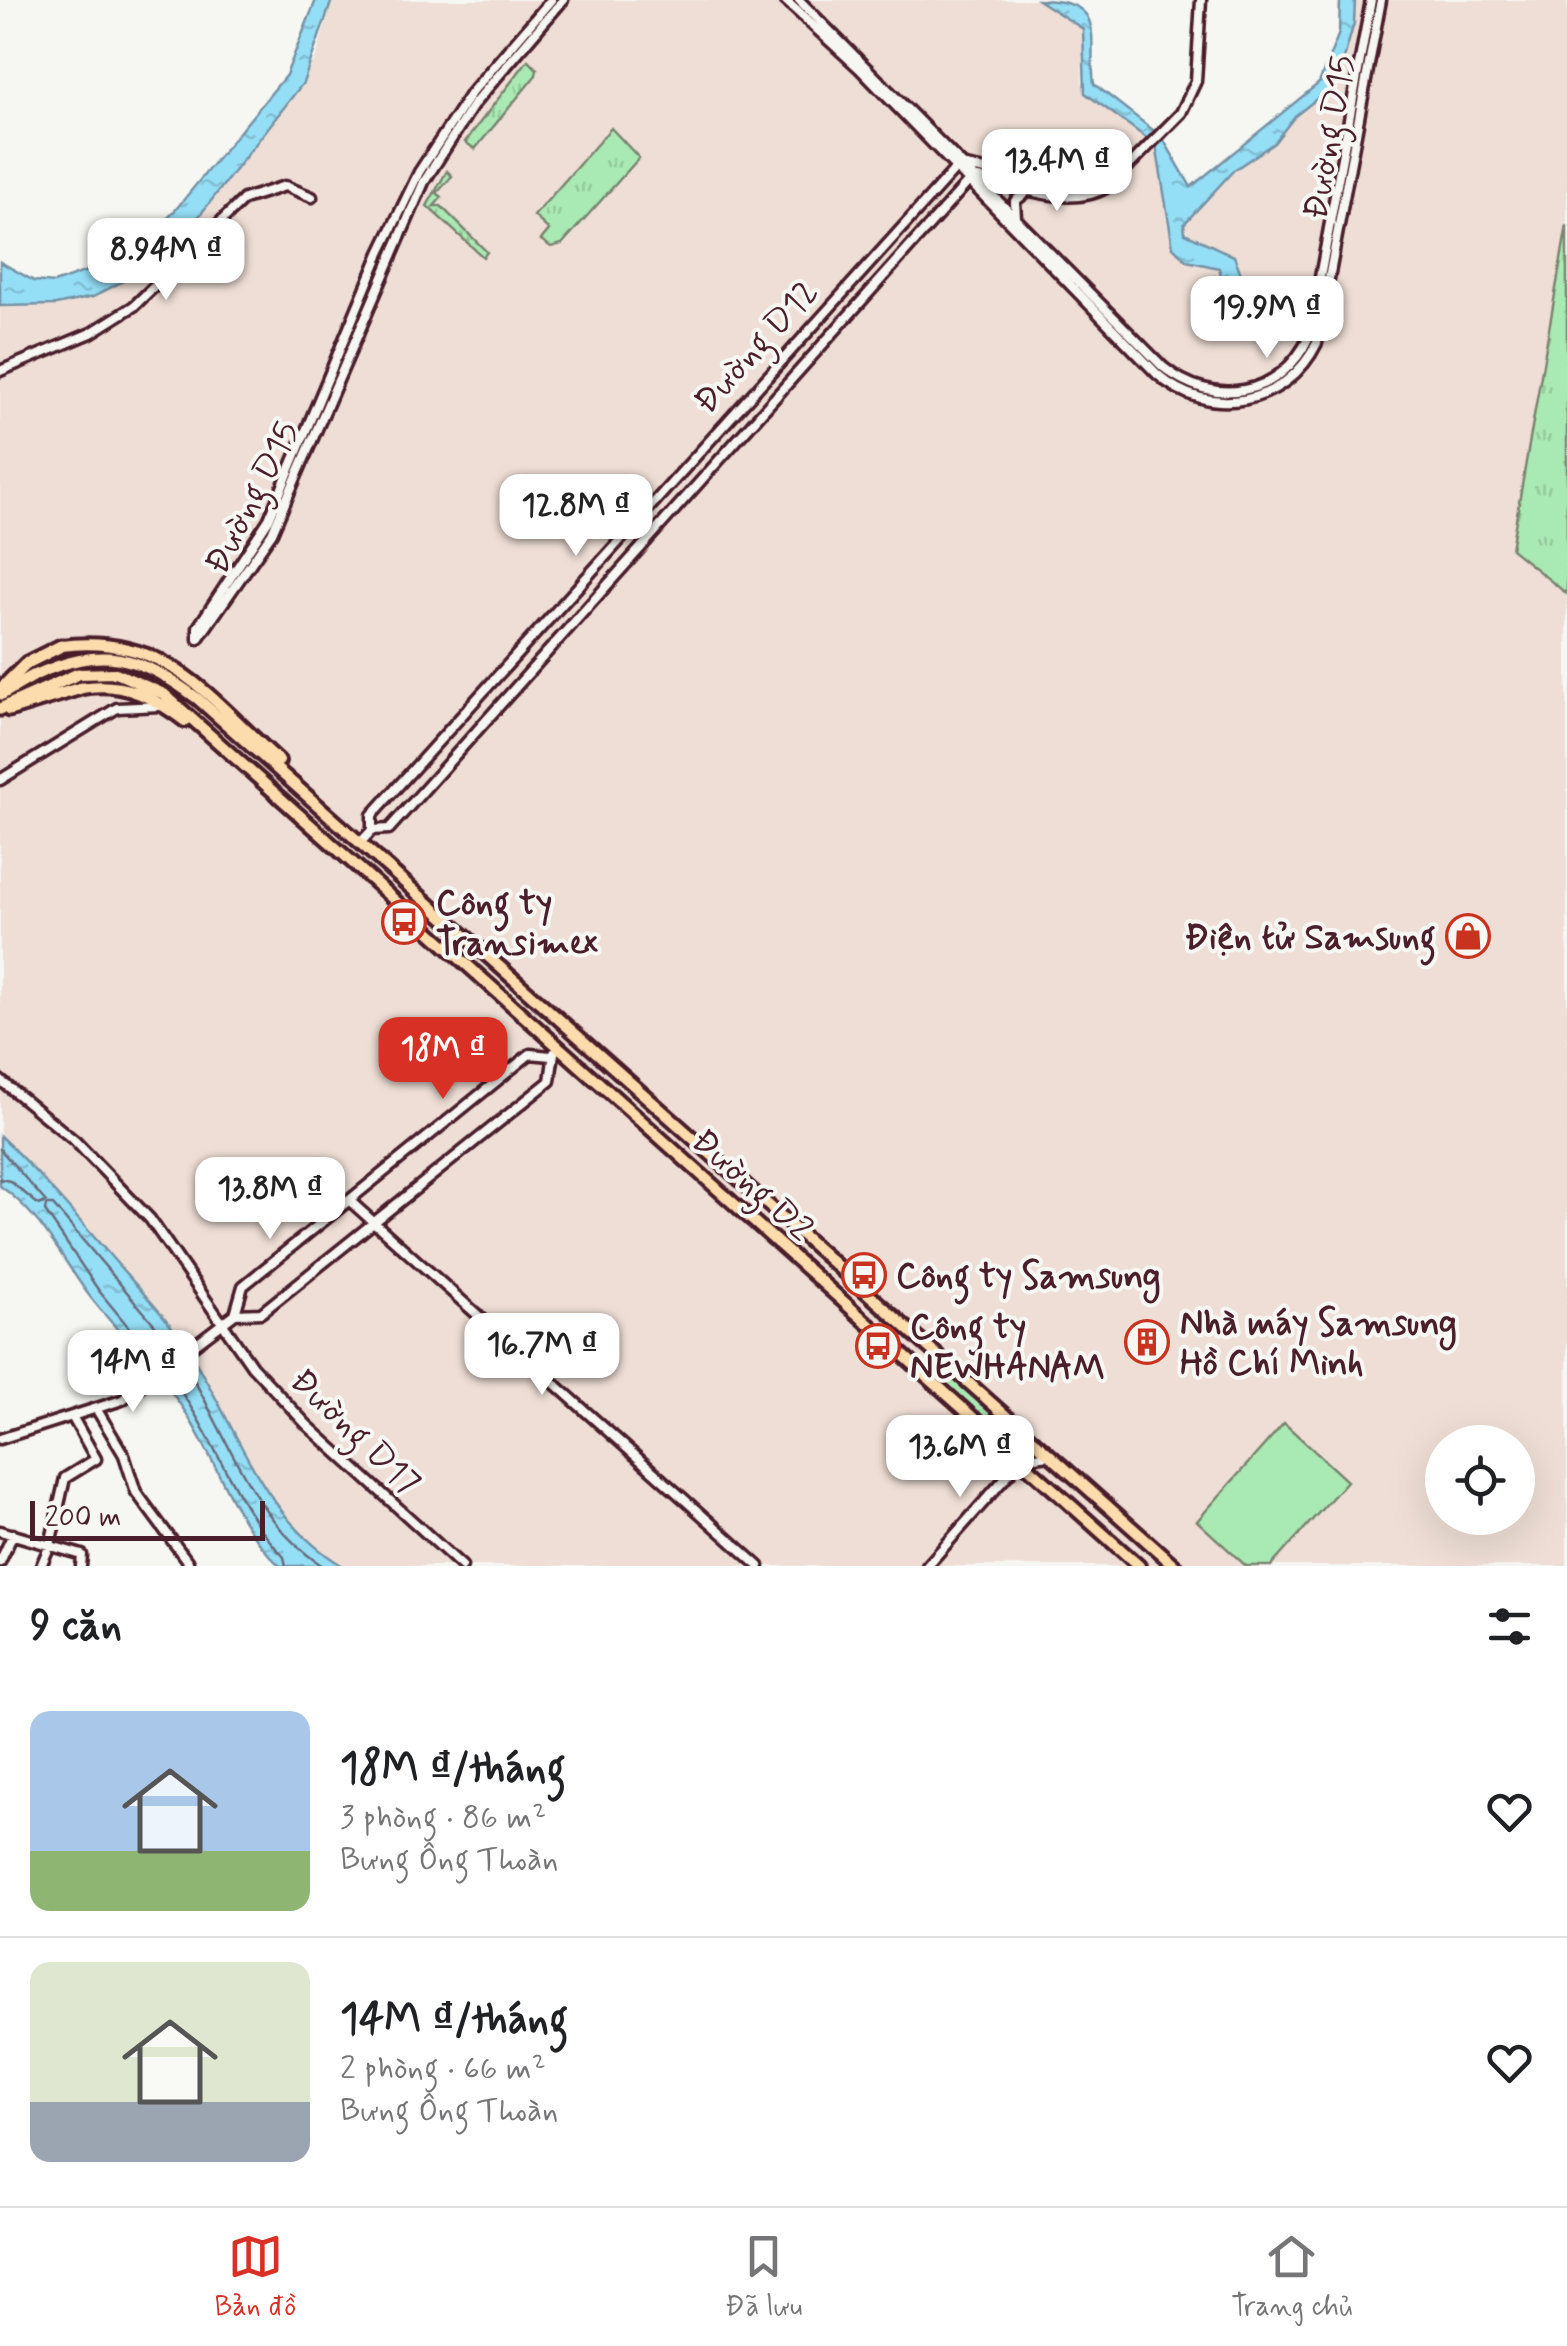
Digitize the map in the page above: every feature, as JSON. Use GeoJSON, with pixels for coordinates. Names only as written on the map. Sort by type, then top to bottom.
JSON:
{"type":"FeatureCollection","features":[{"type":"Feature","properties":{"kind":"highway"},"geometry":{"type":"LineString","coordinates":[[0,693],[27,663],[61,646]]}},
{"type":"Feature","properties":{"kind":"highway"},"geometry":{"type":"LineString","coordinates":[[0,711],[78,674]]}},
{"type":"Feature","properties":{"kind":"highway"},"geometry":{"type":"LineString","coordinates":[[0,693],[33,676]]}},
{"type":"Feature","properties":{"kind":"highway"},"geometry":{"type":"LineString","coordinates":[[0,711],[80,688]]}},
{"type":"Feature","properties":{"kind":"main road","name":"Đường D2"},"geometry":{"type":"LineString","coordinates":[[61,646],[116,643],[138,649],[180,672],[334,810],[345,828]]}},
{"type":"Feature","properties":{"kind":"main road","name":"Đường D2"},"geometry":{"type":"LineString","coordinates":[[33,676],[97,656],[123,658],[153,668],[202,702],[541,1008],[618,1073],[626,1073],[653,1102],[1179,1566]]}},
{"type":"Feature","properties":{"kind":"main road","name":"Đường D2"},"geometry":{"type":"LineString","coordinates":[[78,674],[116,674],[164,694],[306,824]]}},
{"type":"Feature","properties":{"kind":"main road","name":"Đường D2"},"geometry":{"type":"LineString","coordinates":[[80,688],[128,688],[164,706],[332,842],[555,1052],[1022,1458],[1139,1566]]}},
{"type":"Feature","properties":{"kind":"main road"},"geometry":{"type":"LineString","coordinates":[[346,859],[361,842]]}},
{"type":"Feature","properties":{"kind":"main road"},"geometry":{"type":"LineString","coordinates":[[555,1052],[572,1034]]}},
{"type":"Feature","properties":{"kind":"street","name":"Đường D15"},"geometry":{"type":"LineString","coordinates":[[551,0],[471,92],[420,172],[380,253],[269,519],[198,627],[198,640],[272,532],[424,182],[474,104],[563,0]]}},
{"type":"Feature","properties":{"kind":"street","name":"Đường D15"},"geometry":{"type":"LineString","coordinates":[[785,0],[961,167]]}},
{"type":"Feature","properties":{"kind":"street","name":"Đường D15"},"geometry":{"type":"LineString","coordinates":[[800,0],[1165,381],[1213,402],[1233,402],[1264,394],[1306,362],[1321,332],[1371,0]]}},
{"type":"Feature","properties":{"kind":"street"},"geometry":{"type":"LineString","coordinates":[[973,180],[1087,196],[1102,191],[1169,128],[1196,80],[1201,0]]}},
{"type":"Feature","properties":{"kind":"street","name":"Đường D15"},"geometry":{"type":"LineString","coordinates":[[973,180],[1016,218],[1163,367],[1193,387],[1224,393],[1244,391],[1273,380],[1304,348],[1313,325],[1381,0]]}},
{"type":"Feature","properties":{"kind":"street"},"geometry":{"type":"LineString","coordinates":[[961,167],[1066,187],[1092,186],[1118,176]]}},
{"type":"Feature","properties":{"kind":"street","name":"Đường D12"},"geometry":{"type":"LineString","coordinates":[[361,842],[372,830],[372,815],[778,362],[961,167]]}},
{"type":"Feature","properties":{"kind":"street","name":"Đường D12"},"geometry":{"type":"LineString","coordinates":[[372,830],[389,829],[793,375],[973,180]]}},
{"type":"Feature","properties":{"kind":"street"},"geometry":{"type":"LineString","coordinates":[[0,371],[91,332],[134,306],[244,199],[285,186],[312,197]]}},
{"type":"Feature","properties":{"kind":"street"},"geometry":{"type":"LineString","coordinates":[[1016,218],[1017,198],[1036,190]]}},
{"type":"Feature","properties":{"kind":"street"},"geometry":{"type":"LineString","coordinates":[[778,362],[793,375]]}},
{"type":"Feature","properties":{"kind":"street"},"geometry":{"type":"LineString","coordinates":[[0,780],[117,708],[164,706]]}},
{"type":"Feature","properties":{"kind":"street"},"geometry":{"type":"LineString","coordinates":[[0,1439],[97,1410],[148,1380],[234,1314],[242,1286],[530,1054],[555,1052],[550,1081],[261,1312],[234,1314]]}},
{"type":"Feature","properties":{"kind":"street","name":"Đường D17"},"geometry":{"type":"LineString","coordinates":[[0,1080],[75,1140],[150,1218],[252,1366],[306,1425],[462,1566]]}},
{"type":"Feature","properties":{"kind":"street"},"geometry":{"type":"LineString","coordinates":[[351,1202],[759,1566]]}},
{"type":"Feature","properties":{"kind":"street"},"geometry":{"type":"LineString","coordinates":[[97,1410],[124,1455],[142,1500],[188,1562]]}},
{"type":"Feature","properties":{"kind":"street"},"geometry":{"type":"LineString","coordinates":[[40,1566],[50,1546],[65,1478],[96,1458],[72,1418]]}},
{"type":"Feature","properties":{"kind":"street"},"geometry":{"type":"LineString","coordinates":[[927,1566],[1022,1458],[1052,1454]]}},
{"type":"Feature","properties":{"kind":"street"},"geometry":{"type":"LineString","coordinates":[[0,1530],[82,1555],[81,1566]]}},
{"type":"Feature","properties":{"kind":"street"},"geometry":{"type":"LineString","coordinates":[[0,1562],[12,1534]]}},
{"type":"Feature","properties":{"kind":"shaded area"},"geometry":{"type":"Polygon","coordinates":[[[332,0],[1038,0],[1083,29],[1082,83],[1156,145],[1169,232],[1187,261],[1221,270],[1230,306],[1238,263],[1220,247],[1190,238],[1184,224],[1234,170],[1274,143],[1295,116],[1337,83],[1354,23],[1355,0],[1567,0],[1567,1566],[343,1566],[323,1554],[285,1516],[255,1474],[184,1344],[30,1164],[0,1136],[0,306],[56,305],[93,297],[138,273],[186,233],[316,58],[332,0]]]}},
{"type":"Feature","properties":{"kind":"green space"},"geometry":{"type":"Polygon","coordinates":[[[528,60],[537,69],[536,75],[475,149],[465,142],[528,60]]]}},
{"type":"Feature","properties":{"kind":"green space"},"geometry":{"type":"Polygon","coordinates":[[[611,128],[639,158],[562,244],[551,247],[541,240],[549,230],[534,216],[611,128]]]}},
{"type":"Feature","properties":{"kind":"green space"},"geometry":{"type":"Polygon","coordinates":[[[447,171],[452,176],[437,193],[442,197],[434,206],[441,206],[487,252],[483,257],[427,206],[447,171]]]}},
{"type":"Feature","properties":{"kind":"green space"},"geometry":{"type":"Polygon","coordinates":[[[1567,225],[1567,594],[1511,549],[1567,225]]]}},
{"type":"Feature","properties":{"kind":"green space"},"geometry":{"type":"Polygon","coordinates":[[[951,1376],[1008,1426],[1010,1435],[1003,1435],[945,1383],[951,1376]]]}},
{"type":"Feature","properties":{"kind":"green space"},"geometry":{"type":"Polygon","coordinates":[[[1284,1423],[1347,1481],[1271,1566],[1246,1566],[1197,1521],[1284,1423]]]}},
{"type":"Feature","properties":{"kind":"water"},"geometry":{"type":"Polygon","coordinates":[[[316,0],[332,0],[303,83],[186,233],[138,273],[93,297],[56,305],[0,306],[0,262],[34,281],[54,283],[109,263],[172,214],[286,75],[316,0]]]}},
{"type":"Feature","properties":{"kind":"water"},"geometry":{"type":"Polygon","coordinates":[[[1038,0],[1061,2],[1086,14],[1092,37],[1094,84],[1162,137],[1191,187],[1319,83],[1339,33],[1340,0],[1355,0],[1354,23],[1337,83],[1295,116],[1274,143],[1234,170],[1184,224],[1185,233],[1234,256],[1246,286],[1242,303],[1229,306],[1219,268],[1187,261],[1173,247],[1156,145],[1085,93],[1083,29],[1038,0]]]}},
{"type":"Feature","properties":{"kind":"water"},"geometry":{"type":"Polygon","coordinates":[[[0,1136],[168,1322],[204,1376],[270,1495],[315,1546],[343,1566],[280,1566],[264,1549],[238,1511],[174,1395],[91,1298],[28,1210],[0,1186],[0,1136]]]}},
{"type":"Feature","properties":{"kind":"place","name":"Công ty Transimex"},"geometry":{"type":"Point","coordinates":[404,922]}},
{"type":"Feature","properties":{"kind":"place","name":"Điện tử Samsung"},"geometry":{"type":"Point","coordinates":[1468,936]}},
{"type":"Feature","properties":{"kind":"place","name":"Công ty Samsung"},"geometry":{"type":"Point","coordinates":[864,1275]}},
{"type":"Feature","properties":{"kind":"place","name":"Nhà máy Samsung Hồ Chí Minh"},"geometry":{"type":"Point","coordinates":[1147,1342]}},
{"type":"Feature","properties":{"kind":"place","name":"Công ty NEWHANAM"},"geometry":{"type":"Point","coordinates":[878,1346]}}]}
